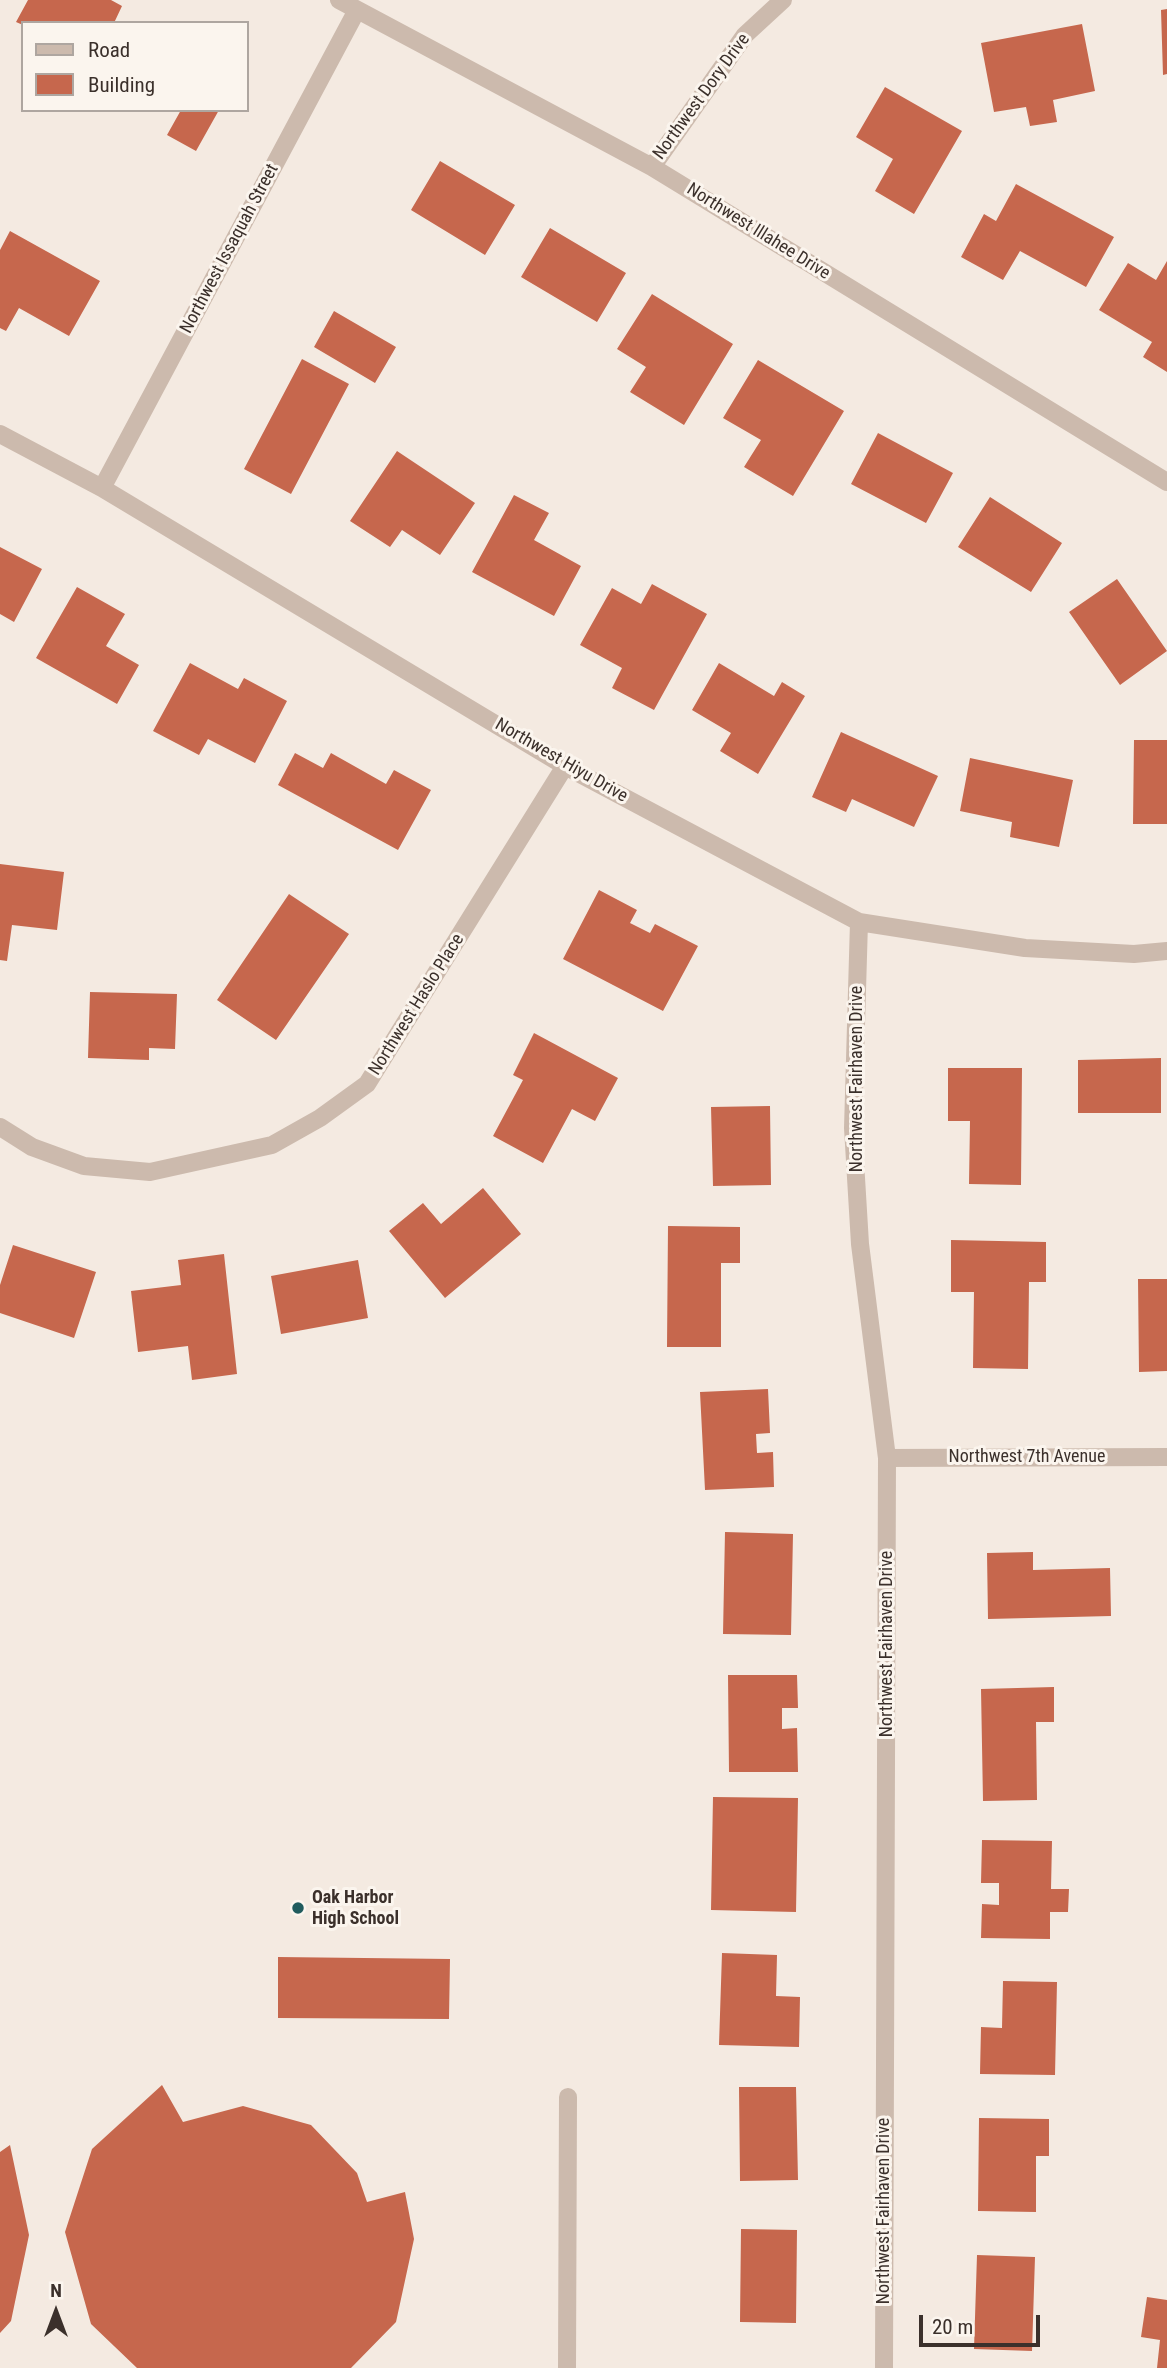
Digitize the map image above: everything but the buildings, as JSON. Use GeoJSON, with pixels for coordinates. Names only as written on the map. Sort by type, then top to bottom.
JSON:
{"type":"FeatureCollection","features":[{"type":"Feature","properties":{"kind":"street","name":"Northwest Illahee Drive"},"geometry":{"type":"LineString","coordinates":[[339,0],[652,167],[1167,482]]}},
{"type":"Feature","properties":{"kind":"street","name":"Northwest Dory Drive"},"geometry":{"type":"LineString","coordinates":[[652,167],[745,35],[783,0]]}},
{"type":"Feature","properties":{"kind":"street","name":"Northwest Issaquah Street"},"geometry":{"type":"LineString","coordinates":[[102,488],[357,10]]}},
{"type":"Feature","properties":{"kind":"street","name":"Northwest Hiyu Drive"},"geometry":{"type":"LineString","coordinates":[[0,434],[102,488],[565,766],[859,922],[1025,948],[1134,954],[1167,951]]}},
{"type":"Feature","properties":{"kind":"street","name":"Northwest Haslo Place"},"geometry":{"type":"LineString","coordinates":[[0,1127],[32,1147],[84,1166],[150,1172],[272,1145],[320,1118],[367,1084],[565,766]]}},
{"type":"Feature","properties":{"kind":"street","name":"Northwest Fairhaven Drive"},"geometry":{"type":"LineString","coordinates":[[859,922],[853,1128],[860,1244],[887,1458],[884,2368]]}},
{"type":"Feature","properties":{"kind":"street","name":"Northwest 7th Avenue"},"geometry":{"type":"LineString","coordinates":[[887,1458],[1167,1457]]}},
{"type":"Feature","properties":{"kind":"street"},"geometry":{"type":"LineString","coordinates":[[567,2368],[568,2097]]}},
{"type":"Feature","properties":{"kind":"place","name":"Oak Harbor High School"},"geometry":{"type":"Point","coordinates":[298,1908]}}]}
